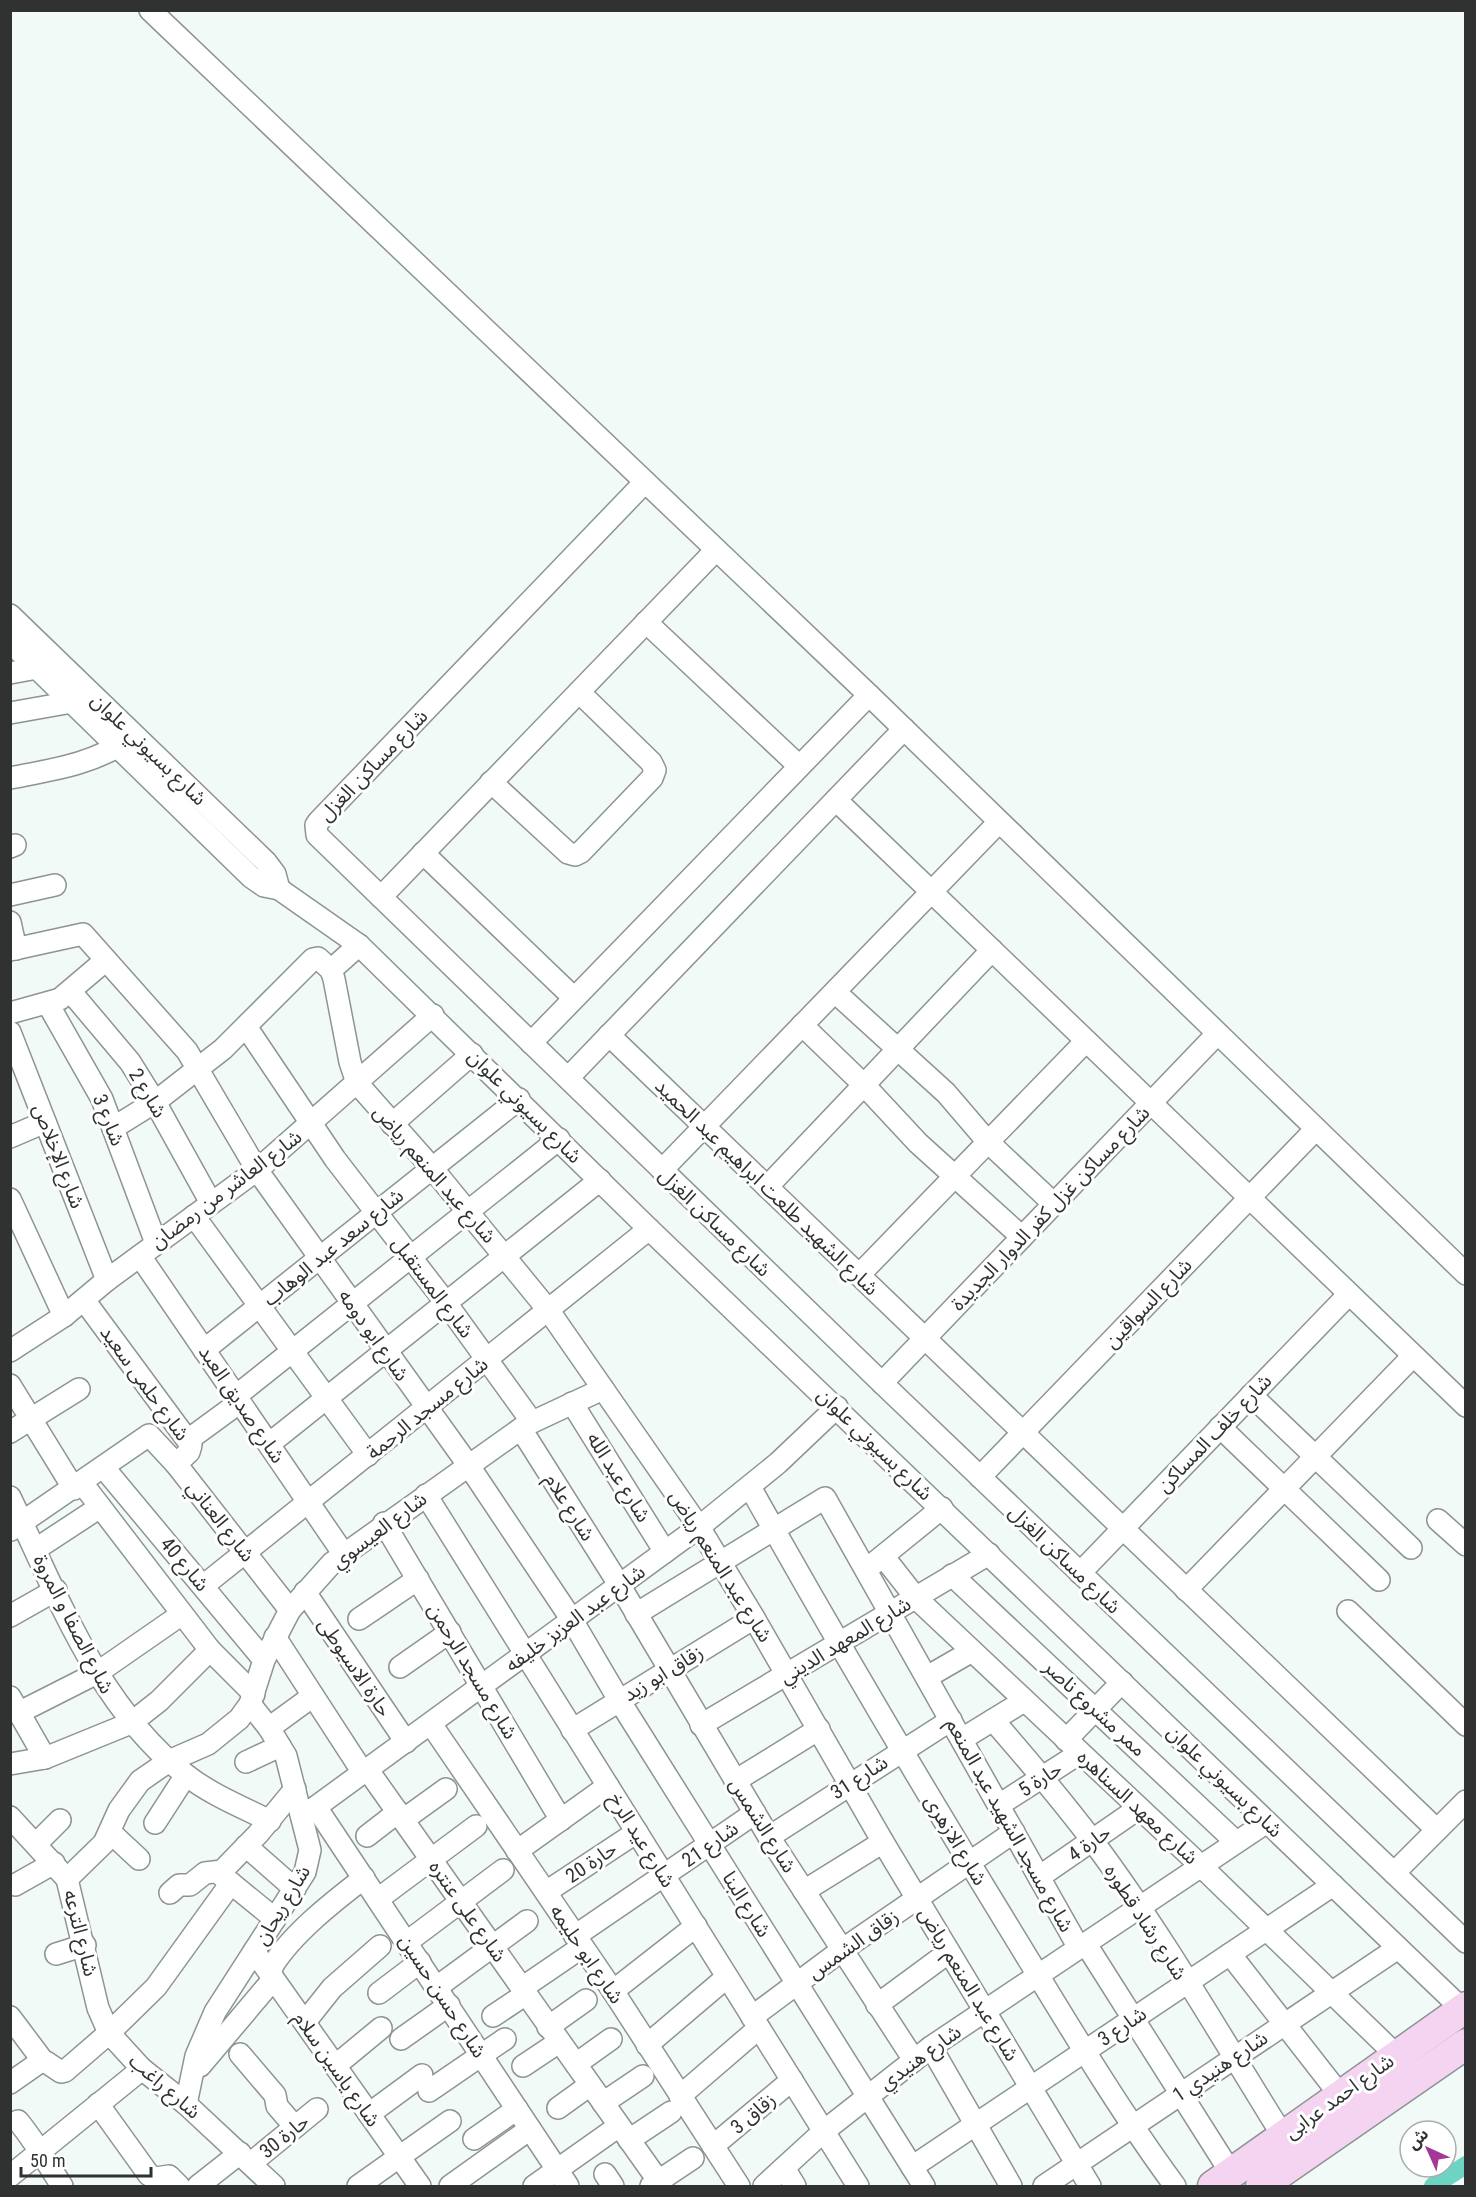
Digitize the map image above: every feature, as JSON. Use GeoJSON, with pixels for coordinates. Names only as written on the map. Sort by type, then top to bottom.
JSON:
{"type":"FeatureCollection","features":[{"type":"Feature","properties":{"kind":"main road","name":"شارع احمد عرابى"},"geometry":{"type":"LineString","coordinates":[[1222,2180],[1464,2008]]}},
{"type":"Feature","properties":{"kind":"main road","name":"شارع احمد عرابى"},"geometry":{"type":"LineString","coordinates":[[1261,2187],[1466,2044]]}},
{"type":"Feature","properties":{"kind":"street"},"geometry":{"type":"LineString","coordinates":[[150,10],[904,729],[1466,1274]]}},
{"type":"Feature","properties":{"kind":"street","name":"شارع مساكن الغزل"},"geometry":{"type":"LineString","coordinates":[[645,482],[316,825],[320,838],[882,1383],[1466,1942]]}},
{"type":"Feature","properties":{"kind":"street"},"geometry":{"type":"LineString","coordinates":[[381,897],[716,549]]}},
{"type":"Feature","properties":{"kind":"street","name":"شارع بسيوني علوان"},"geometry":{"type":"LineString","coordinates":[[10,615],[251,877],[264,886],[279,889],[358,945],[433,1015],[649,1229],[837,1407],[1332,1885],[1464,2008]]}},
{"type":"Feature","properties":{"kind":"street"},"geometry":{"type":"LineString","coordinates":[[646,622],[800,766]]}},
{"type":"Feature","properties":{"kind":"street","name":"شارع بسيوني علوان"},"geometry":{"type":"LineString","coordinates":[[10,642],[72,702],[126,741]]}},
{"type":"Feature","properties":{"kind":"street"},"geometry":{"type":"LineString","coordinates":[[10,673],[38,668]]}},
{"type":"Feature","properties":{"kind":"street"},"geometry":{"type":"LineString","coordinates":[[491,782],[568,853],[575,855],[581,852],[652,778],[655,770],[651,762],[579,692]]}},
{"type":"Feature","properties":{"kind":"street"},"geometry":{"type":"LineString","coordinates":[[531,1043],[868,695]]}},
{"type":"Feature","properties":{"kind":"street"},"geometry":{"type":"LineString","coordinates":[[10,714],[72,702]]}},
{"type":"Feature","properties":{"kind":"street"},"geometry":{"type":"LineString","coordinates":[[568,1078],[904,729]]}},
{"type":"Feature","properties":{"kind":"street"},"geometry":{"type":"LineString","coordinates":[[10,778],[56,769],[126,741]]}},
{"type":"Feature","properties":{"kind":"street"},"geometry":{"type":"LineString","coordinates":[[836,800],[1466,1406]]}},
{"type":"Feature","properties":{"kind":"street"},"geometry":{"type":"LineString","coordinates":[[662,1170],[999,822]]}},
{"type":"Feature","properties":{"kind":"street"},"geometry":{"type":"LineString","coordinates":[[423,853],[574,998]]}},
{"type":"Feature","properties":{"kind":"street"},"geometry":{"type":"LineString","coordinates":[[10,895],[55,885]]}},
{"type":"Feature","properties":{"kind":"street"},"geometry":{"type":"LineString","coordinates":[[10,922],[13,949]]}},
{"type":"Feature","properties":{"kind":"street","name":"شارع ابو دومه"},"geometry":{"type":"LineString","coordinates":[[13,949],[76,934],[85,936],[176,1036],[199,1069],[257,1170],[469,1466],[572,1620]]}},
{"type":"Feature","properties":{"kind":"street"},"geometry":{"type":"LineString","coordinates":[[113,1128],[155,1102],[199,1069],[247,1028],[313,958],[318,958],[331,970],[358,945]]}},
{"type":"Feature","properties":{"kind":"street"},"geometry":{"type":"LineString","coordinates":[[767,1187],[992,950]]}},
{"type":"Feature","properties":{"kind":"street"},"geometry":{"type":"LineString","coordinates":[[10,1013],[48,1004],[71,992],[106,960]]}},
{"type":"Feature","properties":{"kind":"street","name":"شارع عبد المنعم رياض"},"geometry":{"type":"LineString","coordinates":[[331,970],[350,1062],[357,1083],[432,1168],[549,1311],[699,1527],[721,1561],[883,1842],[1090,2187]]}},
{"type":"Feature","properties":{"kind":"street","name":"شارع 2"},"geometry":{"type":"LineString","coordinates":[[71,992],[114,1040],[155,1102],[212,1203]]}},
{"type":"Feature","properties":{"kind":"street"},"geometry":{"type":"LineString","coordinates":[[835,992],[946,1093],[988,1142],[1054,1204]]}},
{"type":"Feature","properties":{"kind":"street","name":"شارع 3"},"geometry":{"type":"LineString","coordinates":[[48,1004],[89,1073],[113,1128],[148,1249]]}},
{"type":"Feature","properties":{"kind":"street","name":"شارع العاشر من رمضان"},"geometry":{"type":"LineString","coordinates":[[10,1351],[64,1316],[107,1280],[257,1170],[311,1125],[433,1015]]}},
{"type":"Feature","properties":{"kind":"street"},"geometry":{"type":"LineString","coordinates":[[802,1025],[864,1084],[918,1143],[1022,1237]]}},
{"type":"Feature","properties":{"kind":"street","name":"شارع المستقبل"},"geometry":{"type":"LineString","coordinates":[[247,1028],[311,1125],[488,1359],[526,1425]]}},
{"type":"Feature","properties":{"kind":"street","name":"شارع الإخلاص"},"geometry":{"type":"LineString","coordinates":[[10,1032],[107,1280]]}},
{"type":"Feature","properties":{"kind":"street","name":"شارع مساكن غزل كفر الدوار الجديدة"},"geometry":{"type":"LineString","coordinates":[[882,1383],[1217,1034]]}},
{"type":"Feature","properties":{"kind":"street","name":"شارع الشهيد طلعت ابراهيم عبد الحميد"},"geometry":{"type":"LineString","coordinates":[[609,1035],[1437,1830]]}},
{"type":"Feature","properties":{"kind":"street"},"geometry":{"type":"LineString","coordinates":[[859,1275],[1086,1041]]}},
{"type":"Feature","properties":{"kind":"street"},"geometry":{"type":"LineString","coordinates":[[392,1124],[472,1054]]}},
{"type":"Feature","properties":{"kind":"street","name":"شارع سعد عبد الوهاب"},"geometry":{"type":"LineString","coordinates":[[204,1350],[519,1099]]}},
{"type":"Feature","properties":{"kind":"street"},"geometry":{"type":"LineString","coordinates":[[10,1137],[45,1122]]}},
{"type":"Feature","properties":{"kind":"street","name":"شارع السواقين"},"geometry":{"type":"LineString","coordinates":[[980,1477],[1316,1130]]}},
{"type":"Feature","properties":{"kind":"street"},"geometry":{"type":"LineString","coordinates":[[188,1440],[292,1351],[558,1139]]}},
{"type":"Feature","properties":{"kind":"street"},"geometry":{"type":"LineString","coordinates":[[269,1444],[600,1180]]}},
{"type":"Feature","properties":{"kind":"street"},"geometry":{"type":"LineString","coordinates":[[10,1199],[16,1228],[64,1316]]}},
{"type":"Feature","properties":{"kind":"street"},"geometry":{"type":"LineString","coordinates":[[194,1216],[368,1455]]}},
{"type":"Feature","properties":{"kind":"street","name":"شارع مسجد الرحمة"},"geometry":{"type":"LineString","coordinates":[[204,1586],[649,1229]]}},
{"type":"Feature","properties":{"kind":"street","name":"شارع صديق العبد"},"geometry":{"type":"LineString","coordinates":[[148,1249],[204,1350],[344,1553]]}},
{"type":"Feature","properties":{"kind":"street","name":"شارع خلف المساكن"},"geometry":{"type":"LineString","coordinates":[[1080,1573],[1349,1294]]}},
{"type":"Feature","properties":{"kind":"street","name":"شارع حلمى سعيد"},"geometry":{"type":"LineString","coordinates":[[84,1300],[188,1440],[191,1449],[176,1464]]}},
{"type":"Feature","properties":{"kind":"street"},"geometry":{"type":"LineString","coordinates":[[1186,1590],[1413,1356]]}},
{"type":"Feature","properties":{"kind":"street","name":"شارع ريحان"},"geometry":{"type":"LineString","coordinates":[[10,1385],[78,1486],[100,1507],[210,1650],[252,1699],[280,1746],[290,1768],[295,1789],[309,1812],[310,1856],[306,1872],[215,2012],[203,2038],[186,2104]]}},
{"type":"Feature","properties":{"kind":"street"},"geometry":{"type":"LineString","coordinates":[[10,1432],[79,1389]]}},
{"type":"Feature","properties":{"kind":"street","name":"شارع العيسوي"},"geometry":{"type":"LineString","coordinates":[[15,1885],[60,1871],[99,1848],[129,1795],[147,1775],[169,1761],[199,1749],[224,1733],[252,1699],[264,1660],[290,1610],[344,1553],[526,1425],[603,1389]]}},
{"type":"Feature","properties":{"kind":"street"},"geometry":{"type":"LineString","coordinates":[[1251,1395],[1411,1548]]}},
{"type":"Feature","properties":{"kind":"street","name":"شارع عبد الله"},"geometry":{"type":"LineString","coordinates":[[572,1403],[665,1552]]}},
{"type":"Feature","properties":{"kind":"street","name":"شارع عبد العزيز خليفه"},"geometry":{"type":"LineString","coordinates":[[309,1812],[699,1527],[750,1487],[837,1407]]}},
{"type":"Feature","properties":{"kind":"street","name":"شارع علام"},"geometry":{"type":"LineString","coordinates":[[526,1425],[620,1586]]}},
{"type":"Feature","properties":{"kind":"street"},"geometry":{"type":"LineString","coordinates":[[1220,1427],[1379,1580]]}},
{"type":"Feature","properties":{"kind":"street","name":"شارع العناني"},"geometry":{"type":"LineString","coordinates":[[104,1468],[149,1435],[176,1464],[290,1610]]}},
{"type":"Feature","properties":{"kind":"street"},"geometry":{"type":"LineString","coordinates":[[17,1526],[104,1468]]}},
{"type":"Feature","properties":{"kind":"street","name":"شارع 40"},"geometry":{"type":"LineString","coordinates":[[104,1468],[264,1660]]}},
{"type":"Feature","properties":{"kind":"street","name":"شارع الازهرى"},"geometry":{"type":"LineString","coordinates":[[750,1487],[838,1643],[969,1862],[1131,2126],[1175,2187]]}},
{"type":"Feature","properties":{"kind":"street","name":"شارع عيد الرخ"},"geometry":{"type":"LineString","coordinates":[[426,1495],[858,2187]]}},
{"type":"Feature","properties":{"kind":"street","name":"شارع الصفا و المروة"},"geometry":{"type":"LineString","coordinates":[[10,1497],[17,1526],[36,1549],[97,1673],[130,1723],[186,1775],[270,1821]]}},
{"type":"Feature","properties":{"kind":"street","name":"شارع مسجد الشهيد عبد المنعم"},"geometry":{"type":"LineString","coordinates":[[773,1529],[822,1498],[825,1499],[1076,1941],[1089,1949],[1179,2094],[1222,2180]]}},
{"type":"Feature","properties":{"kind":"street"},"geometry":{"type":"LineString","coordinates":[[36,1549],[100,1507]]}},
{"type":"Feature","properties":{"kind":"street"},"geometry":{"type":"LineString","coordinates":[[866,1570],[942,1508]]}},
{"type":"Feature","properties":{"kind":"street"},"geometry":{"type":"LineString","coordinates":[[1438,1520],[1466,1545]]}},
{"type":"Feature","properties":{"kind":"street","name":"شارع مسجد الرحمن"},"geometry":{"type":"LineString","coordinates":[[384,1523],[561,1820]]}},
{"type":"Feature","properties":{"kind":"street"},"geometry":{"type":"LineString","coordinates":[[636,1614],[773,1529]]}},
{"type":"Feature","properties":{"kind":"street","name":"شارع المعهد الديني"},"geometry":{"type":"LineString","coordinates":[[701,1725],[988,1554]]}},
{"type":"Feature","properties":{"kind":"street","name":"شارع معهد السناهره"},"geometry":{"type":"LineString","coordinates":[[883,1556],[915,1598],[1201,1866],[1396,2055]]}},
{"type":"Feature","properties":{"kind":"street","name":"ممر مشروع ناصر"},"geometry":{"type":"LineString","coordinates":[[952,1575],[1236,1842]]}},
{"type":"Feature","properties":{"kind":"street"},"geometry":{"type":"LineString","coordinates":[[359,1619],[417,1579]]}},
{"type":"Feature","properties":{"kind":"street","name":"شارع الشمس"},"geometry":{"type":"LineString","coordinates":[[620,1586],[769,1837],[914,2060]]}},
{"type":"Feature","properties":{"kind":"street"},"geometry":{"type":"LineString","coordinates":[[10,1616],[56,1590]]}},
{"type":"Feature","properties":{"kind":"street","name":"حارة الاسيوطى"},"geometry":{"type":"LineString","coordinates":[[305,1592],[405,1742]]}},
{"type":"Feature","properties":{"kind":"street"},"geometry":{"type":"LineString","coordinates":[[1348,1611],[1465,1724]]}},
{"type":"Feature","properties":{"kind":"street"},"geometry":{"type":"LineString","coordinates":[[45,1758],[15,1704],[97,1673],[182,1614]]}},
{"type":"Feature","properties":{"kind":"street","name":"زقاق ابو زيد"},"geometry":{"type":"LineString","coordinates":[[572,1730],[754,1618]]}},
{"type":"Feature","properties":{"kind":"street","name":"شارع البنا"},"geometry":{"type":"LineString","coordinates":[[572,1620],[619,1700],[924,2187]]}},
{"type":"Feature","properties":{"kind":"street"},"geometry":{"type":"LineString","coordinates":[[400,1667],[450,1632]]}},
{"type":"Feature","properties":{"kind":"street","name":"شارع على عنتره"},"geometry":{"type":"LineString","coordinates":[[275,1637],[360,1768],[372,1776],[462,1901],[624,2133],[657,2185]]}},
{"type":"Feature","properties":{"kind":"street"},"geometry":{"type":"LineString","coordinates":[[10,1764],[45,1758],[130,1723],[159,1701],[210,1650]]}},
{"type":"Feature","properties":{"kind":"street"},"geometry":{"type":"LineString","coordinates":[[927,1677],[972,1651]]}},
{"type":"Feature","properties":{"kind":"street","name":"حارة 5"},"geometry":{"type":"LineString","coordinates":[[999,1805],[1043,1777],[1073,1747],[1096,1709],[1122,1682]]}},
{"type":"Feature","properties":{"kind":"street"},"geometry":{"type":"LineString","coordinates":[[269,1728],[313,1696]]}},
{"type":"Feature","properties":{"kind":"street"},"geometry":{"type":"LineString","coordinates":[[962,1739],[1024,1701]]}},
{"type":"Feature","properties":{"kind":"street","name":"شارع 31"},"geometry":{"type":"LineString","coordinates":[[769,1837],[902,1749],[951,1720]]}},
{"type":"Feature","properties":{"kind":"street","name":"شارع رشاد قطوره"},"geometry":{"type":"LineString","coordinates":[[993,1720],[1043,1777],[1093,1841],[1139,1906],[1283,2136]]}},
{"type":"Feature","properties":{"kind":"street","name":"شارع ابو حليمه"},"geometry":{"type":"LineString","coordinates":[[431,1724],[613,1991],[647,2045],[676,2104],[713,2146],[739,2187]]}},
{"type":"Feature","properties":{"kind":"street"},"geometry":{"type":"LineString","coordinates":[[735,1781],[819,1729]]}},
{"type":"Feature","properties":{"kind":"street"},"geometry":{"type":"LineString","coordinates":[[246,1762],[280,1746]]}},
{"type":"Feature","properties":{"kind":"street"},"geometry":{"type":"LineString","coordinates":[[155,1823],[186,1775]]}},
{"type":"Feature","properties":{"kind":"street"},"geometry":{"type":"LineString","coordinates":[[518,1851],[608,1786]]}},
{"type":"Feature","properties":{"kind":"street"},"geometry":{"type":"LineString","coordinates":[[10,2017],[43,2061],[61,2072],[65,2071],[109,2033],[156,1987],[246,1846],[270,1821],[295,1789]]}},
{"type":"Feature","properties":{"kind":"street"},"geometry":{"type":"LineString","coordinates":[[367,1836],[446,1789]]}},
{"type":"Feature","properties":{"kind":"street"},"geometry":{"type":"LineString","coordinates":[[1394,1873],[1466,1801]]}},
{"type":"Feature","properties":{"kind":"street","name":"حارة 4"},"geometry":{"type":"LineString","coordinates":[[1039,1877],[1139,1808]]}},
{"type":"Feature","properties":{"kind":"street","name":"شارع حسن حسين"},"geometry":{"type":"LineString","coordinates":[[309,1812],[364,1878],[562,2178]]}},
{"type":"Feature","properties":{"kind":"street","name":"شارع 21"},"geometry":{"type":"LineString","coordinates":[[493,2016],[579,1941],[665,1875],[755,1813]]}},
{"type":"Feature","properties":{"kind":"street"},"geometry":{"type":"LineString","coordinates":[[20,1834],[60,1820]]}},
{"type":"Feature","properties":{"kind":"street","name":"شارع هنيدي"},"geometry":{"type":"LineString","coordinates":[[764,2187],[824,2131],[914,2060],[1037,1974],[1267,1822]]}},
{"type":"Feature","properties":{"kind":"street"},"geometry":{"type":"LineString","coordinates":[[378,1899],[476,1826]]}},
{"type":"Feature","properties":{"kind":"street"},"geometry":{"type":"LineString","coordinates":[[110,1832],[139,1859]]}},
{"type":"Feature","properties":{"kind":"street","name":"حارة 20"},"geometry":{"type":"LineString","coordinates":[[546,1892],[637,1832]]}},
{"type":"Feature","properties":{"kind":"street","name":"زقاق الشمس"},"geometry":{"type":"LineString","coordinates":[[534,2187],[562,2178],[624,2133],[676,2104],[797,1983],[1014,1832]]}},
{"type":"Feature","properties":{"kind":"street","name":"شارع الترعه"},"geometry":{"type":"LineString","coordinates":[[20,1834],[60,1871],[85,1945],[98,2008],[109,2033]]}},
{"type":"Feature","properties":{"kind":"street"},"geometry":{"type":"LineString","coordinates":[[804,1891],[883,1842]]}},
{"type":"Feature","properties":{"kind":"street"},"geometry":{"type":"LineString","coordinates":[[246,1846],[295,1889]]}},
{"type":"Feature","properties":{"kind":"street"},"geometry":{"type":"LineString","coordinates":[[407,1942],[504,1870]]}},
{"type":"Feature","properties":{"kind":"street"},"geometry":{"type":"LineString","coordinates":[[170,1893],[179,1885],[190,1886],[205,1873],[225,1878],[275,1919]]}},
{"type":"Feature","properties":{"kind":"street"},"geometry":{"type":"LineString","coordinates":[[192,2076],[241,2014],[270,1983],[272,1966],[290,1945],[329,1906],[364,1878]]}},
{"type":"Feature","properties":{"kind":"street","name":"شارع 3"},"geometry":{"type":"LineString","coordinates":[[912,2167],[1332,1885]]}},
{"type":"Feature","properties":{"kind":"street"},"geometry":{"type":"LineString","coordinates":[[437,1987],[527,1921]]}},
{"type":"Feature","properties":{"kind":"street"},"geometry":{"type":"LineString","coordinates":[[613,1991],[696,1926]]}},
{"type":"Feature","properties":{"kind":"street"},"geometry":{"type":"LineString","coordinates":[[56,1954],[85,1945]]}},
{"type":"Feature","properties":{"kind":"street"},"geometry":{"type":"LineString","coordinates":[[305,2022],[332,1988],[380,1946]]}},
{"type":"Feature","properties":{"kind":"street","name":"شارع هنيدي 1"},"geometry":{"type":"LineString","coordinates":[[1044,2187],[1233,2057],[1398,1948]]}},
{"type":"Feature","properties":{"kind":"street","name":"شارع ياسين سلام"},"geometry":{"type":"LineString","coordinates":[[254,1951],[420,2187]]}},
{"type":"Feature","properties":{"kind":"street"},"geometry":{"type":"LineString","coordinates":[[877,2005],[949,1952]]}},
{"type":"Feature","properties":{"kind":"street"},"geometry":{"type":"LineString","coordinates":[[1230,1954],[1340,2095]]}},
{"type":"Feature","properties":{"kind":"street"},"geometry":{"type":"LineString","coordinates":[[379,1993],[420,1962]]}},
{"type":"Feature","properties":{"kind":"street"},"geometry":{"type":"LineString","coordinates":[[647,2045],[727,1977]]}},
{"type":"Feature","properties":{"kind":"street"},"geometry":{"type":"LineString","coordinates":[[523,2066],[586,2000]]}},
{"type":"Feature","properties":{"kind":"street"},"geometry":{"type":"LineString","coordinates":[[401,2039],[449,2005]]}},
{"type":"Feature","properties":{"kind":"street"},"geometry":{"type":"LineString","coordinates":[[336,2066],[381,2028]]}},
{"type":"Feature","properties":{"kind":"street","name":"شارع راغب"},"geometry":{"type":"LineString","coordinates":[[109,2033],[142,2069],[186,2104],[274,2187]]}},
{"type":"Feature","properties":{"kind":"street"},"geometry":{"type":"LineString","coordinates":[[369,2114],[482,2055],[506,2039]]}},
{"type":"Feature","properties":{"kind":"street"},"geometry":{"type":"LineString","coordinates":[[576,2064],[611,2039]]}},
{"type":"Feature","properties":{"kind":"street"},"geometry":{"type":"LineString","coordinates":[[931,2048],[1011,2187]]}},
{"type":"Feature","properties":{"kind":"street"},"geometry":{"type":"LineString","coordinates":[[240,2054],[275,2095],[277,2106],[295,2127]]}},
{"type":"Feature","properties":{"kind":"street"},"geometry":{"type":"LineString","coordinates":[[10,2083],[43,2061]]}},
{"type":"Feature","properties":{"kind":"street"},"geometry":{"type":"LineString","coordinates":[[18,2187],[10,2177],[142,2069]]}},
{"type":"Feature","properties":{"kind":"street"},"geometry":{"type":"LineString","coordinates":[[603,2103],[643,2076]]}},
{"type":"Feature","properties":{"kind":"street","name":"زقاق 3"},"geometry":{"type":"LineString","coordinates":[[713,2146],[792,2080]]}},
{"type":"Feature","properties":{"kind":"street"},"geometry":{"type":"LineString","coordinates":[[558,2108],[590,2085]]}},
{"type":"Feature","properties":{"kind":"street"},"geometry":{"type":"LineString","coordinates":[[98,2104],[148,2175],[156,2178],[169,2176],[179,2187]]}},
{"type":"Feature","properties":{"kind":"street","name":"حارة 30"},"geometry":{"type":"LineString","coordinates":[[198,2187],[295,2127],[317,2109]]}},
{"type":"Feature","properties":{"kind":"street"},"geometry":{"type":"LineString","coordinates":[[474,2139],[517,2109]]}},
{"type":"Feature","properties":{"kind":"street"},"geometry":{"type":"LineString","coordinates":[[18,2121],[42,2150],[43,2158],[62,2187]]}},
{"type":"Feature","properties":{"kind":"street"},"geometry":{"type":"LineString","coordinates":[[358,2187],[450,2121]]}},
{"type":"Feature","properties":{"kind":"street"},"geometry":{"type":"LineString","coordinates":[[450,2187],[530,2129]]}},
{"type":"Feature","properties":{"kind":"street"},"geometry":{"type":"LineString","coordinates":[[657,2185],[693,2157]]}},
{"type":"Feature","properties":{"kind":"street"},"geometry":{"type":"LineString","coordinates":[[784,2168],[795,2187]]}},
{"type":"Feature","properties":{"kind":"waterway"},"geometry":{"type":"LineString","coordinates":[[1433,2186],[1466,2165]]}}]}
